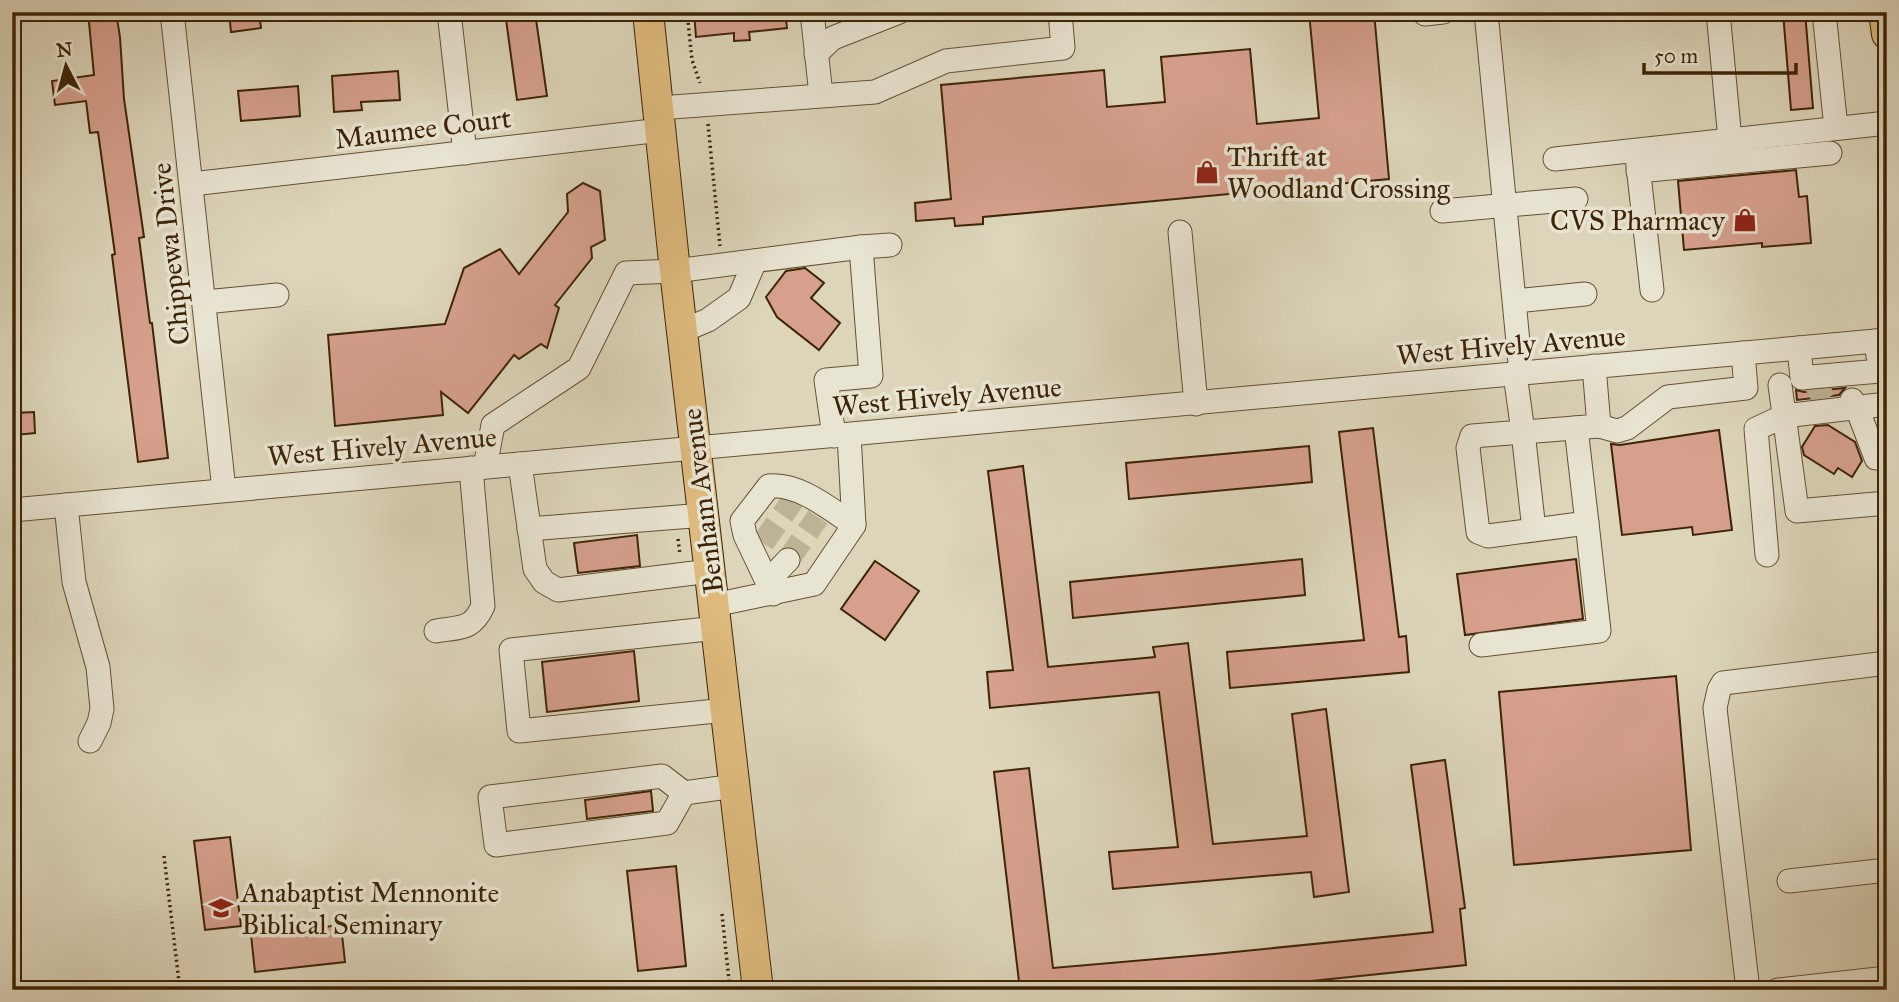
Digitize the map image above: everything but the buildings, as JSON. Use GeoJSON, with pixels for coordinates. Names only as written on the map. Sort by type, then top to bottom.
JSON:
{"type":"FeatureCollection","features":[{"type":"Feature","properties":{"kind":"main road","name":"Benham Avenue"},"geometry":{"type":"LineString","coordinates":[[648,12],[675,271],[758,990]]}},
{"type":"Feature","properties":{"kind":"main road"},"geometry":{"type":"LineString","coordinates":[[1884,12],[1887,34]]}},
{"type":"Feature","properties":{"kind":"street","name":"Chippewa Drive"},"geometry":{"type":"LineString","coordinates":[[172,12],[225,490]]}},
{"type":"Feature","properties":{"kind":"street"},"geometry":{"type":"LineString","coordinates":[[449,12],[465,153]]}},
{"type":"Feature","properties":{"kind":"street"},"geometry":{"type":"LineString","coordinates":[[812,12],[821,95]]}},
{"type":"Feature","properties":{"kind":"street"},"geometry":{"type":"LineString","coordinates":[[816,54],[833,38],[900,12]]}},
{"type":"Feature","properties":{"kind":"street","name":"Maumee Court"},"geometry":{"type":"LineString","coordinates":[[192,184],[465,153],[660,119],[706,104],[875,92],[947,61],[1063,48],[1060,12]]}},
{"type":"Feature","properties":{"kind":"street"},"geometry":{"type":"LineString","coordinates":[[1486,12],[1515,301],[1518,373],[1534,530]]}},
{"type":"Feature","properties":{"kind":"street"},"geometry":{"type":"LineString","coordinates":[[1718,12],[1730,140]]}},
{"type":"Feature","properties":{"kind":"street"},"geometry":{"type":"LineString","coordinates":[[1825,12],[1836,128]]}},
{"type":"Feature","properties":{"kind":"street"},"geometry":{"type":"LineString","coordinates":[[1637,161],[1730,140],[1887,122]]}},
{"type":"Feature","properties":{"kind":"street"},"geometry":{"type":"LineString","coordinates":[[1555,159],[1637,161],[1830,153]]}},
{"type":"Feature","properties":{"kind":"street"},"geometry":{"type":"LineString","coordinates":[[1637,161],[1652,290]]}},
{"type":"Feature","properties":{"kind":"street"},"geometry":{"type":"LineString","coordinates":[[1442,211],[1576,199]]}},
{"type":"Feature","properties":{"kind":"street"},"geometry":{"type":"LineString","coordinates":[[1180,232],[1196,404]]}},
{"type":"Feature","properties":{"kind":"street"},"geometry":{"type":"LineString","coordinates":[[436,631],[466,627],[477,620],[484,606],[478,468],[493,425],[579,368],[626,273],[675,271],[890,245]]}},
{"type":"Feature","properties":{"kind":"street"},"geometry":{"type":"LineString","coordinates":[[726,710],[519,731],[511,650],[715,616],[771,587],[814,584],[854,524],[842,436],[826,380],[871,376],[860,247]]}},
{"type":"Feature","properties":{"kind":"street"},"geometry":{"type":"LineString","coordinates":[[682,331],[708,320],[739,298],[755,261]]}},
{"type":"Feature","properties":{"kind":"street"},"geometry":{"type":"LineString","coordinates":[[205,303],[276,295]]}},
{"type":"Feature","properties":{"kind":"street"},"geometry":{"type":"LineString","coordinates":[[1515,301],[1585,295]]}},
{"type":"Feature","properties":{"kind":"street"},"geometry":{"type":"LineString","coordinates":[[1587,523],[1488,536],[1478,532],[1468,448],[1472,436],[1587,427],[1616,431],[1627,428],[1668,397],[1780,385],[1808,378],[1883,377],[1882,341]]}},
{"type":"Feature","properties":{"kind":"street","name":"West Hively Avenue"},"geometry":{"type":"LineString","coordinates":[[12,510],[1882,341]]}},
{"type":"Feature","properties":{"kind":"street"},"geometry":{"type":"LineString","coordinates":[[1799,348],[1808,378]]}},
{"type":"Feature","properties":{"kind":"street"},"geometry":{"type":"LineString","coordinates":[[1744,353],[1746,388]]}},
{"type":"Feature","properties":{"kind":"street"},"geometry":{"type":"LineString","coordinates":[[1481,645],[1599,631],[1587,523],[1587,427],[1594,366]]}},
{"type":"Feature","properties":{"kind":"street"},"geometry":{"type":"LineString","coordinates":[[1780,385],[1797,511],[1887,503]]}},
{"type":"Feature","properties":{"kind":"street"},"geometry":{"type":"LineString","coordinates":[[1854,404],[1876,458],[1887,458]]}},
{"type":"Feature","properties":{"kind":"street"},"geometry":{"type":"LineString","coordinates":[[1767,555],[1756,429],[1784,416],[1828,406],[1887,404]]}},
{"type":"Feature","properties":{"kind":"street"},"geometry":{"type":"LineString","coordinates":[[520,464],[535,569],[544,582],[558,590],[710,571]]}},
{"type":"Feature","properties":{"kind":"street"},"geometry":{"type":"LineString","coordinates":[[771,587],[759,549],[745,535],[742,521],[769,486],[778,485],[821,512],[854,524]]}},
{"type":"Feature","properties":{"kind":"street"},"geometry":{"type":"LineString","coordinates":[[66,505],[75,582],[99,667],[102,709],[99,723],[90,741]]}},
{"type":"Feature","properties":{"kind":"street"},"geometry":{"type":"LineString","coordinates":[[529,529],[704,515]]}},
{"type":"Feature","properties":{"kind":"street"},"geometry":{"type":"LineString","coordinates":[[771,587],[788,561]]}},
{"type":"Feature","properties":{"kind":"street"},"geometry":{"type":"LineString","coordinates":[[1748,990],[1715,708],[1719,690],[1723,683],[1887,663]]}},
{"type":"Feature","properties":{"kind":"street"},"geometry":{"type":"LineString","coordinates":[[684,793],[667,823],[496,845],[490,797],[662,776],[684,793],[735,786]]}},
{"type":"Feature","properties":{"kind":"street"},"geometry":{"type":"LineString","coordinates":[[1789,881],[1887,870]]}},
{"type":"Feature","properties":{"kind":"street"},"geometry":{"type":"LineString","coordinates":[[1778,990],[1887,978]]}},
{"type":"Feature","properties":{"kind":"path"},"geometry":{"type":"LineString","coordinates":[[687,12],[692,60],[706,104],[722,265]]}},
{"type":"Feature","properties":{"kind":"path"},"geometry":{"type":"LineString","coordinates":[[164,856],[180,990]]}},
{"type":"Feature","properties":{"kind":"tunnel"},"geometry":{"type":"LineString","coordinates":[[1813,380],[1826,402]]}},
{"type":"Feature","properties":{"kind":"tunnel"},"geometry":{"type":"LineString","coordinates":[[763,543],[793,500]]}},
{"type":"Feature","properties":{"kind":"tunnel"},"geometry":{"type":"LineString","coordinates":[[788,560],[818,517]]}},
{"type":"Feature","properties":{"kind":"place","name":"Thrift at Woodland Crossing"},"geometry":{"type":"Point","coordinates":[1207,172]}},
{"type":"Feature","properties":{"kind":"place","name":"CVS Pharmacy"},"geometry":{"type":"Point","coordinates":[1745,220]}},
{"type":"Feature","properties":{"kind":"place","name":"Anabaptist Mennonite Biblical Seminary"},"geometry":{"type":"Point","coordinates":[221,908]}}]}
